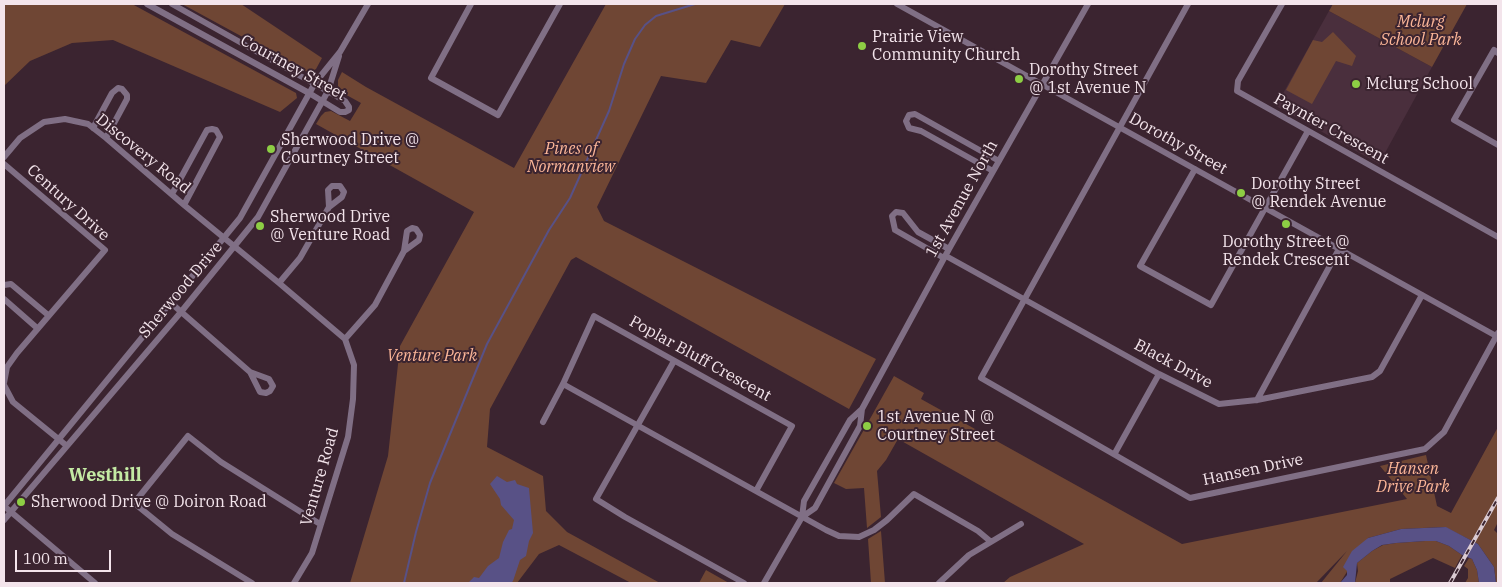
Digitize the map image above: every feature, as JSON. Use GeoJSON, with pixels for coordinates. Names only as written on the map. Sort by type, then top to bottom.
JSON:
{"type":"FeatureCollection","features":[{"type":"Feature","properties":{"kind":"street","name":"Courtney Street"},"geometry":{"type":"LineString","coordinates":[[147,4],[310,93],[340,112],[348,110],[349,107],[345,101],[172,4]]}},
{"type":"Feature","properties":{"kind":"street","name":"Sherwood Drive"},"geometry":{"type":"LineString","coordinates":[[4,506],[240,218],[315,83],[340,52],[368,4]]}},
{"type":"Feature","properties":{"kind":"street"},"geometry":{"type":"LineString","coordinates":[[471,4],[431,78],[498,115],[560,4]]}},
{"type":"Feature","properties":{"kind":"street","name":"Dorothy Street"},"geometry":{"type":"LineString","coordinates":[[897,4],[1498,335]]}},
{"type":"Feature","properties":{"kind":"street","name":"1st Avenue North"},"geometry":{"type":"LineString","coordinates":[[862,409],[993,171],[1088,4]]}},
{"type":"Feature","properties":{"kind":"street"},"geometry":{"type":"LineString","coordinates":[[1026,300],[1188,4]]}},
{"type":"Feature","properties":{"kind":"street","name":"Paynter Crescent"},"geometry":{"type":"LineString","coordinates":[[1282,4],[1238,82],[1237,91],[1498,237]]}},
{"type":"Feature","properties":{"kind":"street"},"geometry":{"type":"LineString","coordinates":[[1498,52],[1494,50],[1454,120],[1498,145]]}},
{"type":"Feature","properties":{"kind":"street","name":"Sherwood Drive"},"geometry":{"type":"LineString","coordinates":[[4,520],[181,312],[258,217],[328,91],[340,52]]}},
{"type":"Feature","properties":{"kind":"street"},"geometry":{"type":"LineString","coordinates":[[93,128],[112,93],[118,88],[122,89],[127,95],[127,99],[106,138]]}},
{"type":"Feature","properties":{"kind":"street"},"geometry":{"type":"LineString","coordinates":[[993,171],[921,131],[909,128],[906,121],[909,115],[915,114],[999,161]]}},
{"type":"Feature","properties":{"kind":"street","name":"Discovery Road"},"geometry":{"type":"LineString","coordinates":[[4,157],[20,138],[44,122],[65,119],[88,124],[234,247]]}},
{"type":"Feature","properties":{"kind":"street"},"geometry":{"type":"LineString","coordinates":[[172,194],[207,130],[212,128],[216,130],[220,137],[184,206]]}},
{"type":"Feature","properties":{"kind":"street"},"geometry":{"type":"LineString","coordinates":[[1195,169],[1140,266],[1211,305],[1308,131]]}},
{"type":"Feature","properties":{"kind":"street","name":"Century Drive"},"geometry":{"type":"LineString","coordinates":[[4,164],[105,250],[37,328],[7,367],[4,384],[13,402],[67,446]]}},
{"type":"Feature","properties":{"kind":"street"},"geometry":{"type":"LineString","coordinates":[[279,283],[300,258],[329,207]]}},
{"type":"Feature","properties":{"kind":"street"},"geometry":{"type":"LineString","coordinates":[[896,212],[904,213],[918,232],[947,254],[895,230],[892,216],[896,212]]}},
{"type":"Feature","properties":{"kind":"street","name":"Venture Road"},"geometry":{"type":"LineString","coordinates":[[234,247],[345,339],[354,364],[353,399],[348,437],[312,553],[294,583]]}},
{"type":"Feature","properties":{"kind":"street"},"geometry":{"type":"LineString","coordinates":[[1257,400],[1339,249]]}},
{"type":"Feature","properties":{"kind":"street"},"geometry":{"type":"LineString","coordinates":[[345,339],[375,305],[404,251]]}},
{"type":"Feature","properties":{"kind":"street","name":"Black Drive"},"geometry":{"type":"LineString","coordinates":[[947,254],[1159,374],[1219,404],[1257,400],[1372,377],[1380,371],[1422,294]]}},
{"type":"Feature","properties":{"kind":"street"},"geometry":{"type":"LineString","coordinates":[[4,285],[12,284],[48,315]]}},
{"type":"Feature","properties":{"kind":"street"},"geometry":{"type":"LineString","coordinates":[[4,300],[37,328]]}},
{"type":"Feature","properties":{"kind":"street","name":"Hansen Drive"},"geometry":{"type":"LineString","coordinates":[[1026,300],[981,378],[1190,498],[1425,449],[1444,432],[1498,335]]}},
{"type":"Feature","properties":{"kind":"street"},"geometry":{"type":"LineString","coordinates":[[171,303],[250,372]]}},
{"type":"Feature","properties":{"kind":"street","name":"Poplar Bluff Crescent"},"geometry":{"type":"LineString","coordinates":[[563,384],[594,316],[712,380],[792,426],[756,491]]}},
{"type":"Feature","properties":{"kind":"street"},"geometry":{"type":"LineString","coordinates":[[674,361],[596,499],[744,583]]}},
{"type":"Feature","properties":{"kind":"street"},"geometry":{"type":"LineString","coordinates":[[1115,454],[1159,374]]}},
{"type":"Feature","properties":{"kind":"street"},"geometry":{"type":"LineString","coordinates":[[543,422],[563,384],[839,536],[859,537],[874,530],[914,494],[978,531],[990,541]]}},
{"type":"Feature","properties":{"kind":"street"},"geometry":{"type":"LineString","coordinates":[[764,583],[802,517],[804,501],[850,420],[862,409]]}},
{"type":"Feature","properties":{"kind":"street"},"geometry":{"type":"LineString","coordinates":[[802,517],[815,508],[860,426],[862,409]]}},
{"type":"Feature","properties":{"kind":"street"},"geometry":{"type":"LineString","coordinates":[[252,583],[172,534],[134,503],[188,436],[221,462],[320,524]]}},
{"type":"Feature","properties":{"kind":"street"},"geometry":{"type":"LineString","coordinates":[[4,506],[94,583]]}},
{"type":"Feature","properties":{"kind":"street"},"geometry":{"type":"LineString","coordinates":[[939,583],[969,555],[1021,524]]}},
{"type":"Feature","properties":{"kind":"shaded area","name":"Mclurg School"},"geometry":{"type":"Polygon","coordinates":[[[1329,11],[1432,67],[1379,164],[1276,106],[1329,11]]]}},
{"type":"Feature","properties":{"kind":"shaded area"},"geometry":{"type":"Polygon","coordinates":[[[497,476],[507,482],[515,480],[517,484],[529,488],[533,533],[526,556],[520,560],[511,583],[468,583],[474,577],[479,578],[488,566],[499,558],[503,542],[509,530],[512,529],[514,520],[501,505],[500,499],[490,484],[497,476]]]}},
{"type":"Feature","properties":{"kind":"shaded area"},"geometry":{"type":"Polygon","coordinates":[[[1446,527],[1478,544],[1494,567],[1496,583],[1479,583],[1477,570],[1472,559],[1436,541],[1425,541],[1382,545],[1357,563],[1355,583],[1340,583],[1347,575],[1347,571],[1343,567],[1352,551],[1368,538],[1401,529],[1446,527]]]}},
{"type":"Feature","properties":{"kind":"green space"},"geometry":{"type":"Polygon","coordinates":[[[4,4],[132,4],[296,93],[297,98],[280,112],[113,40],[72,43],[30,61],[4,86],[4,4]]]}},
{"type":"Feature","properties":{"kind":"green space"},"geometry":{"type":"Polygon","coordinates":[[[182,4],[241,4],[322,58],[316,69],[309,73],[182,4]]]}},
{"type":"Feature","properties":{"kind":"green space"},"geometry":{"type":"Polygon","coordinates":[[[606,4],[785,4],[760,47],[731,40],[706,83],[661,76],[597,207],[604,221],[876,359],[849,409],[576,257],[571,260],[490,409],[487,447],[543,476],[546,511],[567,532],[660,583],[631,583],[559,545],[539,554],[517,583],[350,583],[388,456],[400,346],[474,212],[316,124],[325,112],[331,111],[350,121],[361,103],[341,92],[338,80],[342,72],[514,168],[606,4]]]}},
{"type":"Feature","properties":{"kind":"green space","name":"Mclurg School Park"},"geometry":{"type":"Polygon","coordinates":[[[1333,4],[1467,4],[1432,67],[1329,11],[1333,4]]]}},
{"type":"Feature","properties":{"kind":"green space"},"geometry":{"type":"Polygon","coordinates":[[[1333,32],[1356,56],[1352,66],[1336,61],[1312,104],[1286,90],[1313,40],[1322,42],[1333,32]]]}},
{"type":"Feature","properties":{"kind":"green space","name":"Hansen Drive Park"},"geometry":{"type":"Polygon","coordinates":[[[894,376],[924,393],[921,399],[1182,544],[1407,499],[1380,466],[1426,455],[1437,506],[1451,513],[1498,427],[1498,522],[1494,530],[1498,534],[1498,583],[1496,583],[1494,567],[1478,544],[1445,527],[1401,529],[1368,538],[1340,583],[1321,583],[1347,551],[1316,583],[1003,583],[1010,577],[1084,544],[898,439],[877,471],[881,517],[867,528],[864,488],[846,489],[834,483],[894,376]]]}},
{"type":"Feature","properties":{"kind":"green space"},"geometry":{"type":"Polygon","coordinates":[[[881,531],[885,583],[871,583],[868,539],[881,531]]]}},
{"type":"Feature","properties":{"kind":"green space"},"geometry":{"type":"Polygon","coordinates":[[[1436,541],[1449,546],[1462,555],[1455,568],[1433,558],[1390,579],[1390,583],[1355,583],[1358,571],[1357,563],[1372,551],[1383,545],[1436,541]]]}},
{"type":"Feature","properties":{"kind":"green space"},"geometry":{"type":"Polygon","coordinates":[[[1469,558],[1472,559],[1477,570],[1479,583],[1465,583],[1468,578],[1468,569],[1464,566],[1469,558]]]}},
{"type":"Feature","properties":{"kind":"green space"},"geometry":{"type":"Polygon","coordinates":[[[706,570],[729,583],[699,583],[706,570]]]}},
{"type":"Feature","properties":{"kind":"waterway"},"geometry":{"type":"LineString","coordinates":[[404,583],[430,483],[487,344],[549,230],[570,198],[609,111],[624,64],[635,39],[645,25],[656,16],[695,4]]}},
{"type":"Feature","properties":{"kind":"railway"},"geometry":{"type":"LineString","coordinates":[[1450,583],[1498,498]]}},
{"type":"Feature","properties":{"kind":"place","name":"Prairie View Community Church"},"geometry":{"type":"Point","coordinates":[862,46]}},
{"type":"Feature","properties":{"kind":"place","name":"Dorothy Street @ 1st Avenue N"},"geometry":{"type":"Point","coordinates":[1019,79]}},
{"type":"Feature","properties":{"kind":"place","name":"Mclurg School"},"geometry":{"type":"Point","coordinates":[1356,84]}},
{"type":"Feature","properties":{"kind":"place","name":"Sherwood Drive @ Courtney Street"},"geometry":{"type":"Point","coordinates":[271,149]}},
{"type":"Feature","properties":{"kind":"place","name":"Dorothy Street @ Rendek Avenue"},"geometry":{"type":"Point","coordinates":[1241,193]}},
{"type":"Feature","properties":{"kind":"place","name":"Dorothy Street @ Rendek Crescent"},"geometry":{"type":"Point","coordinates":[1286,224]}},
{"type":"Feature","properties":{"kind":"place","name":"Sherwood Drive @ Venture Road"},"geometry":{"type":"Point","coordinates":[260,226]}},
{"type":"Feature","properties":{"kind":"place","name":"1st Avenue N @ Courtney Street"},"geometry":{"type":"Point","coordinates":[867,426]}},
{"type":"Feature","properties":{"kind":"place","name":"Sherwood Drive @ Doiron Road"},"geometry":{"type":"Point","coordinates":[21,502]}},
{"type":"Feature","properties":{"kind":"district","name":"Westhill"},"geometry":{"type":"Point","coordinates":[105,476]}},
{"type":"Feature","properties":{"kind":"park label","name":"Pines of Normanview"},"geometry":{"type":"Point","coordinates":[571,158]}},
{"type":"Feature","properties":{"kind":"park label","name":"Venture Park"},"geometry":{"type":"Point","coordinates":[432,356]}}]}
